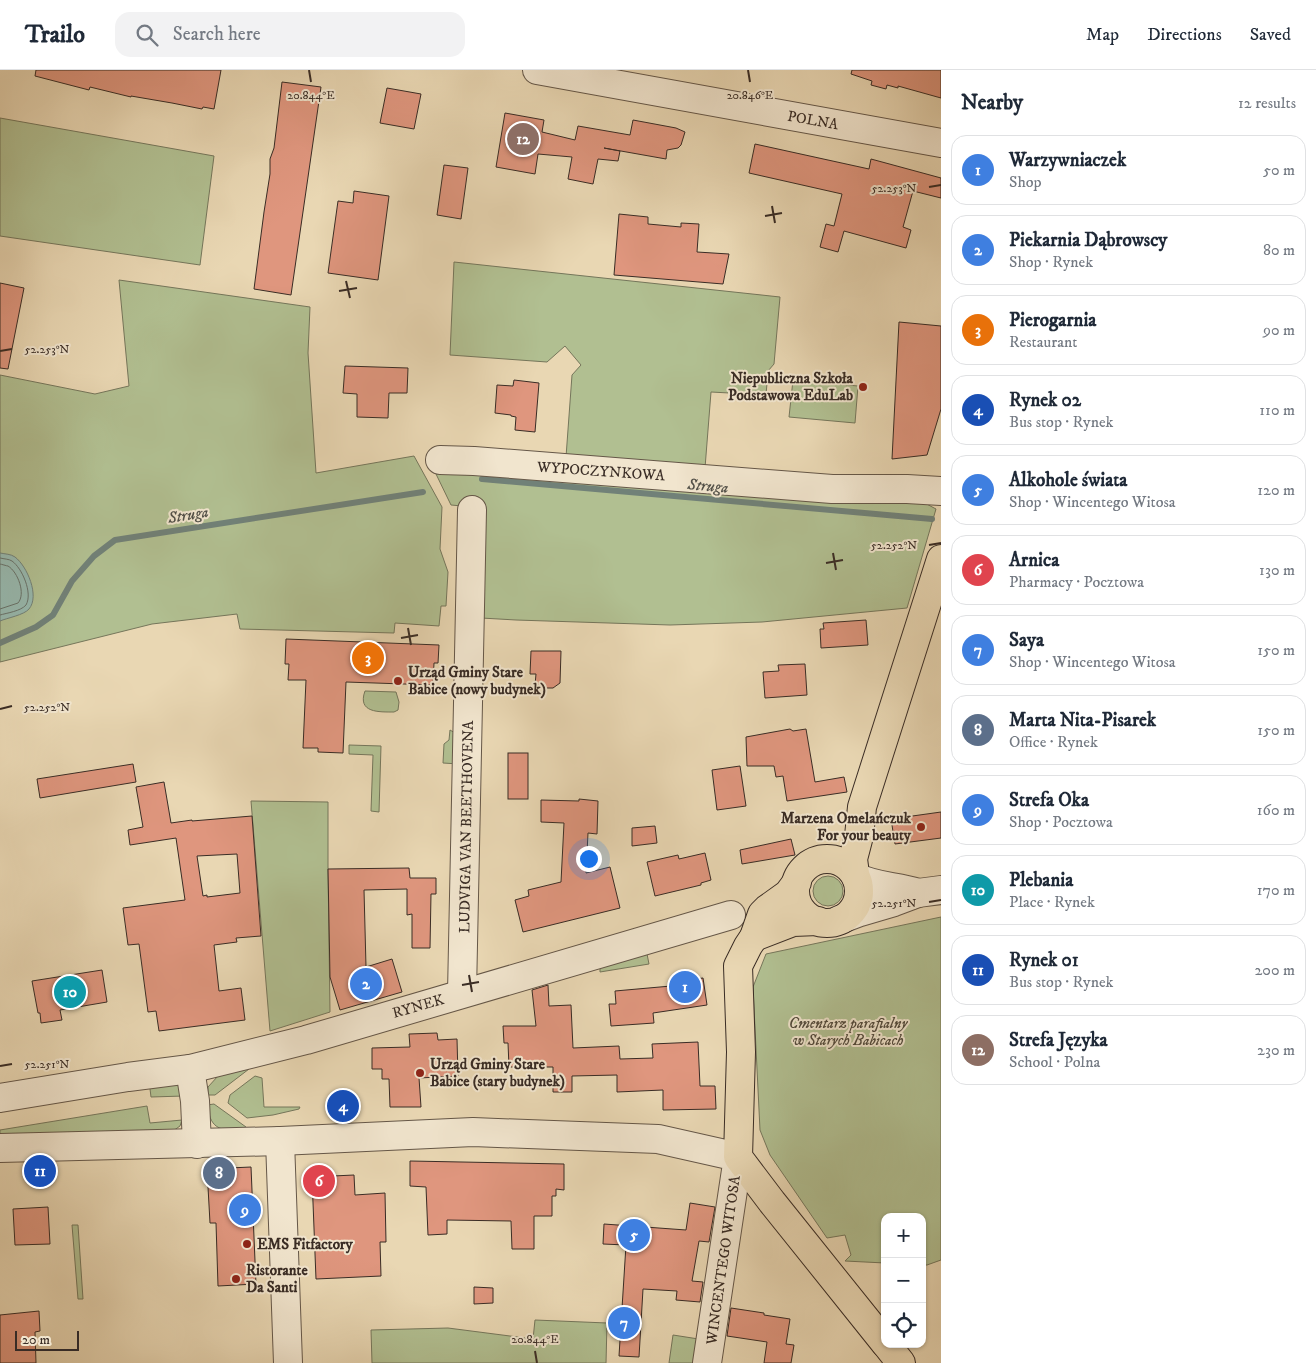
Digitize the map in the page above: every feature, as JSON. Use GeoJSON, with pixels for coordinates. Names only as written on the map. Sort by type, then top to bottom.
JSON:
{"type":"FeatureCollection","features":[{"type":"Feature","properties":{"kind":"main road"},"geometry":{"type":"LineString","coordinates":[[754,937],[793,922],[828,921],[850,912],[856,904],[859,890],[853,859],[859,836],[862,807],[941,558]]}},
{"type":"Feature","properties":{"kind":"main road"},"geometry":{"type":"LineString","coordinates":[[820,860],[838,843],[846,828],[862,807]]}},
{"type":"Feature","properties":{"kind":"main road"},"geometry":{"type":"LineString","coordinates":[[855,875],[842,862],[829,859],[812,862],[800,874],[788,894],[762,914],[754,937],[738,966],[741,1052],[738,1156],[772,1202],[881,1339]]}},
{"type":"Feature","properties":{"kind":"main road"},"geometry":{"type":"LineString","coordinates":[[796,882],[795,890],[798,904],[805,914],[828,921]]}},
{"type":"Feature","properties":{"kind":"main road"},"geometry":{"type":"LineString","coordinates":[[888,1348],[900,1363]]}},
{"type":"Feature","properties":{"kind":"street","name":"POLNA"},"geometry":{"type":"LineString","coordinates":[[537,70],[941,142]]}},
{"type":"Feature","properties":{"kind":"street","name":"WYPOCZYNKOWA"},"geometry":{"type":"LineString","coordinates":[[440,460],[474,461],[832,489],[941,491]]}},
{"type":"Feature","properties":{"kind":"street","name":"LUDVIGA VAN BEETHOVENA"},"geometry":{"type":"LineString","coordinates":[[462,994],[472,510]]}},
{"type":"Feature","properties":{"kind":"street"},"geometry":{"type":"LineString","coordinates":[[855,875],[877,885],[929,891]]}},
{"type":"Feature","properties":{"kind":"street"},"geometry":{"type":"LineString","coordinates":[[828,921],[929,891]]}},
{"type":"Feature","properties":{"kind":"street","name":"RYNEK"},"geometry":{"type":"LineString","coordinates":[[0,1098],[190,1069],[306,1040],[731,915]]}},
{"type":"Feature","properties":{"kind":"street"},"geometry":{"type":"LineString","coordinates":[[190,1069],[195,1101],[198,1144]]}},
{"type":"Feature","properties":{"kind":"street"},"geometry":{"type":"LineString","coordinates":[[0,1148],[198,1144],[473,1132],[658,1139],[738,1156]]}},
{"type":"Feature","properties":{"kind":"street"},"geometry":{"type":"LineString","coordinates":[[280,1141],[288,1363]]}},
{"type":"Feature","properties":{"kind":"street","name":"WINCENTEGO WITOSA"},"geometry":{"type":"LineString","coordinates":[[707,1363],[738,1156]]}},
{"type":"Feature","properties":{"kind":"green space"},"geometry":{"type":"Polygon","coordinates":[[[0,118],[214,156],[200,265],[0,236],[0,118]]]}},
{"type":"Feature","properties":{"kind":"green space"},"geometry":{"type":"Polygon","coordinates":[[[454,262],[780,297],[774,364],[768,371],[766,395],[711,392],[705,468],[566,457],[572,375],[581,365],[565,346],[547,362],[450,355],[454,262]]]}},
{"type":"Feature","properties":{"kind":"green space"},"geometry":{"type":"Polygon","coordinates":[[[119,280],[310,307],[308,353],[316,473],[414,456],[442,507],[440,549],[448,572],[446,606],[441,606],[439,626],[395,623],[394,633],[240,629],[237,614],[152,624],[0,662],[0,375],[95,394],[129,386],[119,280]]]}},
{"type":"Feature","properties":{"kind":"green space"},"geometry":{"type":"Polygon","coordinates":[[[793,380],[858,386],[855,423],[789,417],[793,380]]]}},
{"type":"Feature","properties":{"kind":"green space"},"geometry":{"type":"Polygon","coordinates":[[[495,471],[921,501],[936,509],[907,608],[762,622],[670,625],[481,618],[484,508],[451,505],[436,474],[495,471]]]}},
{"type":"Feature","properties":{"kind":"green space"},"geometry":{"type":"Polygon","coordinates":[[[365,691],[396,692],[399,702],[398,710],[388,712],[371,710],[364,704],[365,691]]]}},
{"type":"Feature","properties":{"kind":"green space"},"geometry":{"type":"Polygon","coordinates":[[[450,730],[455,733],[459,764],[443,763],[444,744],[449,740],[450,730]]]}},
{"type":"Feature","properties":{"kind":"green space"},"geometry":{"type":"Polygon","coordinates":[[[349,745],[381,746],[379,812],[371,811],[373,755],[349,754],[349,745]]]}},
{"type":"Feature","properties":{"kind":"green space"},"geometry":{"type":"Polygon","coordinates":[[[251,801],[328,802],[330,1012],[270,1031],[251,801]]]}},
{"type":"Feature","properties":{"kind":"green space"},"geometry":{"type":"Polygon","coordinates":[[[828,876],[839,880],[843,891],[839,902],[828,906],[817,902],[813,891],[817,880],[828,876]]]}},
{"type":"Feature","properties":{"kind":"green space","name":"Cmentarz parafialny w Starych Babicach"},"geometry":{"type":"Polygon","coordinates":[[[941,917],[941,1260],[926,1265],[926,1213],[881,1213],[881,1263],[845,1261],[851,1255],[845,1235],[827,1238],[770,1155],[760,1130],[753,987],[766,954],[941,917]]]}},
{"type":"Feature","properties":{"kind":"green space"},"geometry":{"type":"Polygon","coordinates":[[[647,954],[649,964],[600,972],[600,967],[647,954]]]}},
{"type":"Feature","properties":{"kind":"green space"},"geometry":{"type":"Polygon","coordinates":[[[249,1069],[215,1095],[208,1095],[208,1087],[218,1076],[249,1069]]]}},
{"type":"Feature","properties":{"kind":"green space"},"geometry":{"type":"Polygon","coordinates":[[[255,1076],[262,1078],[264,1107],[300,1107],[299,1109],[247,1118],[228,1103],[230,1095],[255,1076]]]}},
{"type":"Feature","properties":{"kind":"green space"},"geometry":{"type":"Polygon","coordinates":[[[149,1081],[174,1082],[179,1085],[184,1096],[151,1097],[149,1081]]]}},
{"type":"Feature","properties":{"kind":"green space"},"geometry":{"type":"Polygon","coordinates":[[[214,1104],[246,1127],[246,1131],[224,1129],[215,1125],[211,1120],[207,1105],[214,1104]]]}},
{"type":"Feature","properties":{"kind":"green space"},"geometry":{"type":"Polygon","coordinates":[[[147,1106],[150,1123],[182,1120],[180,1126],[173,1131],[0,1137],[0,1130],[147,1106]]]}},
{"type":"Feature","properties":{"kind":"green space"},"geometry":{"type":"Polygon","coordinates":[[[72,1225],[78,1225],[83,1299],[78,1299],[72,1225]]]}},
{"type":"Feature","properties":{"kind":"green space"},"geometry":{"type":"Polygon","coordinates":[[[535,1320],[607,1323],[606,1363],[372,1363],[371,1330],[448,1328],[533,1339],[535,1320]]]}},
{"type":"Feature","properties":{"kind":"green space"},"geometry":{"type":"Polygon","coordinates":[[[673,1335],[705,1340],[702,1363],[669,1363],[673,1335]]]}},
{"type":"Feature","properties":{"kind":"water"},"geometry":{"type":"Polygon","coordinates":[[[0,553],[12,555],[24,567],[31,582],[33,597],[27,611],[0,621],[0,553]]]}},
{"type":"Feature","properties":{"kind":"building"},"geometry":{"type":"Polygon","coordinates":[[[36,70],[221,70],[214,109],[203,107],[202,109],[131,97],[90,87],[89,90],[35,76],[36,70]]]}},
{"type":"Feature","properties":{"kind":"building"},"geometry":{"type":"Polygon","coordinates":[[[852,70],[941,70],[941,98],[898,86],[898,88],[887,85],[886,89],[871,85],[872,81],[851,74],[852,70]]]}},
{"type":"Feature","properties":{"kind":"building"},"geometry":{"type":"Polygon","coordinates":[[[282,82],[321,87],[291,295],[254,289],[270,174],[270,159],[274,148],[282,82]]]}},
{"type":"Feature","properties":{"kind":"building"},"geometry":{"type":"Polygon","coordinates":[[[387,88],[421,94],[414,129],[380,123],[387,88]]]}},
{"type":"Feature","properties":{"kind":"building"},"geometry":{"type":"Polygon","coordinates":[[[505,113],[544,120],[542,132],[575,140],[578,126],[630,135],[633,120],[676,128],[685,132],[681,145],[678,148],[667,150],[666,159],[604,148],[620,151],[618,161],[598,159],[593,184],[568,179],[572,157],[538,154],[535,174],[496,167],[505,113]]]}},
{"type":"Feature","properties":{"kind":"building"},"geometry":{"type":"Polygon","coordinates":[[[755,144],[869,169],[871,159],[941,178],[941,198],[913,191],[903,227],[911,230],[906,248],[844,231],[838,252],[820,247],[826,224],[834,226],[842,194],[749,173],[755,144]]]}},
{"type":"Feature","properties":{"kind":"building"},"geometry":{"type":"Polygon","coordinates":[[[444,165],[468,168],[461,219],[437,215],[444,165]]]}},
{"type":"Feature","properties":{"kind":"building"},"geometry":{"type":"Polygon","coordinates":[[[354,191],[389,196],[378,280],[328,273],[338,201],[353,203],[354,191]]]}},
{"type":"Feature","properties":{"kind":"building"},"geometry":{"type":"Polygon","coordinates":[[[619,214],[648,217],[648,224],[681,227],[681,223],[699,224],[697,252],[729,254],[723,284],[614,275],[619,214]]]}},
{"type":"Feature","properties":{"kind":"building"},"geometry":{"type":"Polygon","coordinates":[[[0,283],[24,288],[8,369],[0,368],[0,283]]]}},
{"type":"Feature","properties":{"kind":"building"},"geometry":{"type":"Polygon","coordinates":[[[899,322],[941,326],[941,409],[927,455],[892,459],[899,322]]]}},
{"type":"Feature","properties":{"kind":"building"},"geometry":{"type":"Polygon","coordinates":[[[345,366],[408,368],[407,393],[389,393],[388,418],[357,417],[357,394],[343,393],[345,366]]]}},
{"type":"Feature","properties":{"kind":"building"},"geometry":{"type":"Polygon","coordinates":[[[514,380],[539,383],[535,432],[515,430],[516,417],[495,413],[497,385],[513,386],[514,380]]]}},
{"type":"Feature","properties":{"kind":"building"},"geometry":{"type":"Polygon","coordinates":[[[866,620],[868,645],[821,648],[820,629],[824,629],[823,623],[866,620]]]}},
{"type":"Feature","properties":{"kind":"building"},"geometry":{"type":"Polygon","coordinates":[[[286,639],[439,645],[438,663],[434,663],[433,685],[346,682],[343,753],[318,752],[318,748],[303,748],[306,680],[288,680],[289,664],[285,664],[286,639]]]}},
{"type":"Feature","properties":{"kind":"building"},"geometry":{"type":"Polygon","coordinates":[[[531,651],[561,651],[560,683],[553,688],[535,685],[536,674],[530,674],[531,651]]]}},
{"type":"Feature","properties":{"kind":"building"},"geometry":{"type":"Polygon","coordinates":[[[805,664],[807,695],[765,698],[763,672],[779,671],[778,665],[805,664]]]}},
{"type":"Feature","properties":{"kind":"building"},"geometry":{"type":"Polygon","coordinates":[[[790,729],[793,731],[806,729],[815,782],[844,777],[847,792],[787,801],[783,776],[776,777],[774,766],[747,766],[746,737],[790,729]]]}},
{"type":"Feature","properties":{"kind":"building"},"geometry":{"type":"Polygon","coordinates":[[[508,753],[528,753],[528,799],[508,799],[508,753]]]}},
{"type":"Feature","properties":{"kind":"building"},"geometry":{"type":"Polygon","coordinates":[[[133,764],[136,782],[40,798],[37,779],[133,764]]]}},
{"type":"Feature","properties":{"kind":"building"},"geometry":{"type":"Polygon","coordinates":[[[740,766],[746,806],[717,810],[712,770],[740,766]]]}},
{"type":"Feature","properties":{"kind":"building"},"geometry":{"type":"Polygon","coordinates":[[[164,782],[171,823],[252,816],[261,936],[236,938],[237,942],[214,945],[219,991],[241,988],[245,1020],[159,1031],[156,1011],[148,1012],[139,944],[128,945],[123,908],[185,900],[176,838],[130,845],[128,830],[143,827],[136,787],[164,782]],[[237,854],[197,856],[203,896],[240,893],[237,854]]]}},
{"type":"Feature","properties":{"kind":"building"},"geometry":{"type":"Polygon","coordinates":[[[579,799],[598,801],[597,834],[588,833],[586,873],[610,867],[620,908],[523,932],[515,900],[529,896],[528,890],[561,882],[564,823],[541,822],[541,800],[579,801],[579,799]]]}},
{"type":"Feature","properties":{"kind":"building"},"geometry":{"type":"Polygon","coordinates":[[[941,812],[941,838],[895,844],[891,819],[941,812]]]}},
{"type":"Feature","properties":{"kind":"building"},"geometry":{"type":"Polygon","coordinates":[[[655,826],[657,843],[632,846],[632,828],[655,826]]]}},
{"type":"Feature","properties":{"kind":"building"},"geometry":{"type":"Polygon","coordinates":[[[791,839],[795,855],[742,864],[740,850],[791,839]]]}},
{"type":"Feature","properties":{"kind":"building"},"geometry":{"type":"Polygon","coordinates":[[[705,853],[711,880],[701,883],[701,885],[655,896],[647,862],[678,855],[679,859],[705,853]]]}},
{"type":"Feature","properties":{"kind":"building"},"geometry":{"type":"Polygon","coordinates":[[[409,868],[410,878],[436,878],[436,894],[431,894],[430,948],[412,948],[412,914],[407,915],[407,889],[364,890],[366,967],[392,959],[402,992],[340,1010],[330,977],[328,869],[409,868]]]}},
{"type":"Feature","properties":{"kind":"building"},"geometry":{"type":"Polygon","coordinates":[[[102,970],[107,1002],[60,1010],[62,1020],[41,1023],[32,981],[102,970]]]}},
{"type":"Feature","properties":{"kind":"building"},"geometry":{"type":"Polygon","coordinates":[[[703,978],[707,1005],[653,1013],[654,1023],[611,1026],[609,1004],[616,1004],[615,991],[671,986],[671,982],[703,978]]]}},
{"type":"Feature","properties":{"kind":"building"},"geometry":{"type":"Polygon","coordinates":[[[548,985],[549,1006],[571,1005],[573,1048],[619,1046],[620,1059],[653,1058],[652,1044],[698,1042],[700,1086],[715,1086],[716,1109],[663,1110],[663,1090],[617,1092],[617,1075],[572,1076],[572,1092],[553,1092],[553,1067],[509,1067],[508,1043],[504,1043],[503,1026],[536,1026],[532,990],[548,985]]]}},
{"type":"Feature","properties":{"kind":"building","name":"Urząd Gminy Stare Babice (stary budynek)"},"geometry":{"type":"Polygon","coordinates":[[[437,1033],[438,1040],[457,1039],[458,1076],[419,1078],[421,1107],[390,1107],[389,1079],[382,1079],[382,1069],[372,1069],[372,1048],[410,1047],[409,1034],[437,1033]]]}},
{"type":"Feature","properties":{"kind":"building"},"geometry":{"type":"Polygon","coordinates":[[[410,1161],[564,1164],[564,1190],[556,1189],[556,1196],[552,1196],[552,1216],[534,1216],[534,1249],[512,1249],[511,1221],[447,1220],[447,1234],[428,1235],[426,1187],[410,1186],[410,1161]]]}},
{"type":"Feature","properties":{"kind":"building"},"geometry":{"type":"Polygon","coordinates":[[[251,1167],[256,1284],[218,1286],[216,1223],[210,1223],[207,1169],[251,1167]]]}},
{"type":"Feature","properties":{"kind":"building"},"geometry":{"type":"Polygon","coordinates":[[[354,1175],[355,1195],[385,1193],[386,1242],[380,1242],[381,1276],[316,1279],[312,1177],[354,1175]]]}},
{"type":"Feature","properties":{"kind":"building"},"geometry":{"type":"Polygon","coordinates":[[[690,1203],[715,1207],[709,1242],[699,1241],[692,1281],[703,1282],[700,1302],[676,1300],[677,1291],[643,1289],[639,1357],[619,1356],[626,1245],[603,1244],[604,1224],[686,1230],[690,1203]]]}},
{"type":"Feature","properties":{"kind":"building"},"geometry":{"type":"Polygon","coordinates":[[[48,1207],[50,1244],[15,1245],[13,1209],[48,1207]]]}},
{"type":"Feature","properties":{"kind":"building"},"geometry":{"type":"Polygon","coordinates":[[[474,1287],[493,1288],[493,1303],[474,1304],[474,1287]]]}},
{"type":"Feature","properties":{"kind":"building"},"geometry":{"type":"Polygon","coordinates":[[[731,1308],[790,1319],[786,1344],[794,1345],[791,1363],[764,1363],[767,1342],[727,1336],[731,1308]]]}},
{"type":"Feature","properties":{"kind":"building"},"geometry":{"type":"Polygon","coordinates":[[[39,1311],[40,1331],[35,1332],[36,1363],[0,1363],[0,1315],[39,1311]]]}},
{"type":"Feature","properties":{"kind":"waterway","name":"Struga"},"geometry":{"type":"LineString","coordinates":[[482,479],[932,519]]}},
{"type":"Feature","properties":{"kind":"waterway","name":"Struga"},"geometry":{"type":"LineString","coordinates":[[0,643],[36,627],[53,615],[72,581],[94,556],[115,540],[423,492]]}},
{"type":"Feature","properties":{"kind":"place","name":"Strefa Języka"},"geometry":{"type":"Point","coordinates":[523,139]}},
{"type":"Feature","properties":{"kind":"place","name":"Niepubliczna Szkoła Podstawowa EduLab"},"geometry":{"type":"Point","coordinates":[863,387]}},
{"type":"Feature","properties":{"kind":"place","name":"Pierogarnia"},"geometry":{"type":"Point","coordinates":[368,658]}},
{"type":"Feature","properties":{"kind":"place","name":"Urząd Gminy Stare Babice (nowy budynek)"},"geometry":{"type":"Point","coordinates":[398,681]}},
{"type":"Feature","properties":{"kind":"place","name":"Marzena Omelańczuk For your beauty"},"geometry":{"type":"Point","coordinates":[921,827]}},
{"type":"Feature","properties":{"kind":"place","name":"Piekarnia Dąbrowscy"},"geometry":{"type":"Point","coordinates":[366,984]}},
{"type":"Feature","properties":{"kind":"place","name":"Warzywniaczek"},"geometry":{"type":"Point","coordinates":[685,987]}},
{"type":"Feature","properties":{"kind":"place","name":"Plebania"},"geometry":{"type":"Point","coordinates":[70,992]}},
{"type":"Feature","properties":{"kind":"place","name":"Urząd Gminy Stare Babice (stary budynek)"},"geometry":{"type":"Point","coordinates":[420,1073]}},
{"type":"Feature","properties":{"kind":"place","name":"Rynek 02"},"geometry":{"type":"Point","coordinates":[343,1106]}},
{"type":"Feature","properties":{"kind":"place","name":"Rynek 01"},"geometry":{"type":"Point","coordinates":[40,1171]}},
{"type":"Feature","properties":{"kind":"place","name":"Marta Nita-Pisarek"},"geometry":{"type":"Point","coordinates":[219,1173]}},
{"type":"Feature","properties":{"kind":"place","name":"Arnica"},"geometry":{"type":"Point","coordinates":[319,1181]}},
{"type":"Feature","properties":{"kind":"place","name":"Strefa Oka"},"geometry":{"type":"Point","coordinates":[245,1210]}},
{"type":"Feature","properties":{"kind":"place","name":"Alkohole świata"},"geometry":{"type":"Point","coordinates":[634,1235]}},
{"type":"Feature","properties":{"kind":"place","name":"EMS Fitfactory"},"geometry":{"type":"Point","coordinates":[247,1244]}},
{"type":"Feature","properties":{"kind":"place","name":"Ristorante Da Santi"},"geometry":{"type":"Point","coordinates":[236,1279]}},
{"type":"Feature","properties":{"kind":"place","name":"Saya"},"geometry":{"type":"Point","coordinates":[624,1323]}}]}
